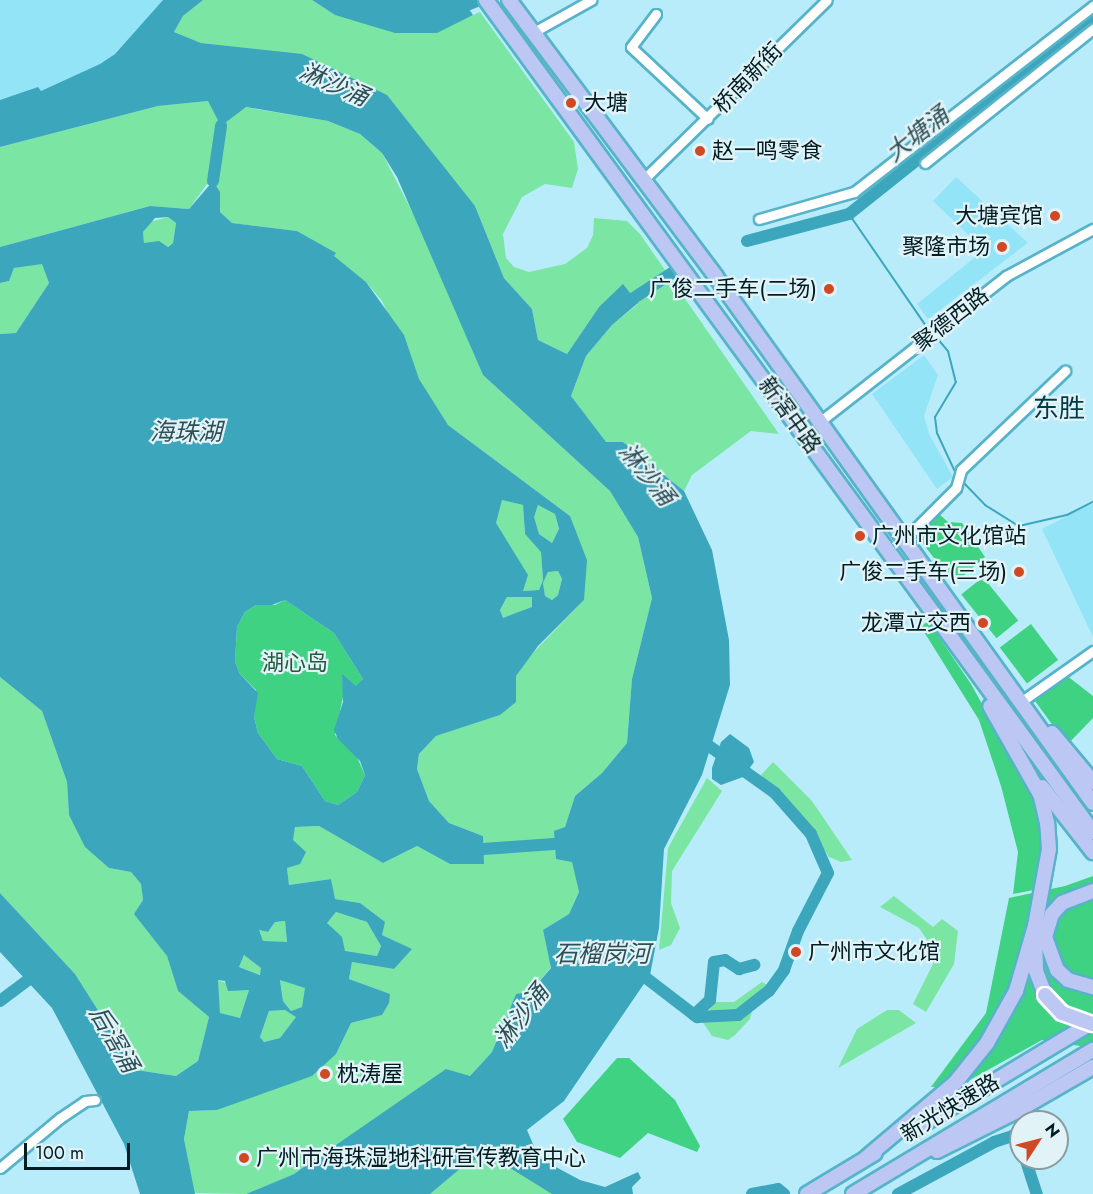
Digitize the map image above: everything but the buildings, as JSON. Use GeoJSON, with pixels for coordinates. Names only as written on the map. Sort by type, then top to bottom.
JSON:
{"type":"FeatureCollection","features":[{"type":"Feature","properties":{"kind":"highway","name":"新滘中路"},"geometry":{"type":"LineString","coordinates":[[508,0],[643,180],[903,541],[1022,701],[1093,803]]}},
{"type":"Feature","properties":{"kind":"highway","name":"新滘中路"},"geometry":{"type":"LineString","coordinates":[[489,4],[964,659],[1093,832]]}},
{"type":"Feature","properties":{"kind":"highway"},"geometry":{"type":"LineString","coordinates":[[867,1157],[955,1083],[987,1043],[1016,991],[1035,926],[1049,849],[1047,823],[1041,796],[964,659]]}},
{"type":"Feature","properties":{"kind":"highway"},"geometry":{"type":"LineString","coordinates":[[1022,701],[1093,782]]}},
{"type":"Feature","properties":{"kind":"highway"},"geometry":{"type":"LineString","coordinates":[[1005,733],[1053,802],[1093,852]]}},
{"type":"Feature","properties":{"kind":"highway"},"geometry":{"type":"LineString","coordinates":[[1093,891],[1074,895],[1052,914],[1045,937],[1046,948],[1057,970],[1068,980],[1093,987]]}},
{"type":"Feature","properties":{"kind":"highway"},"geometry":{"type":"LineString","coordinates":[[1035,926],[1036,971],[1045,995],[1062,1013],[1093,1023]]}},
{"type":"Feature","properties":{"kind":"highway","name":"新光快速路"},"geometry":{"type":"LineString","coordinates":[[807,1194],[1093,1023]]}},
{"type":"Feature","properties":{"kind":"highway","name":"新光快速路"},"geometry":{"type":"LineString","coordinates":[[853,1194],[1093,1050]]}},
{"type":"Feature","properties":{"kind":"highway"},"geometry":{"type":"LineString","coordinates":[[875,1180],[990,1126],[1093,1067]]}},
{"type":"Feature","properties":{"kind":"street"},"geometry":{"type":"LineString","coordinates":[[532,33],[591,0]]}},
{"type":"Feature","properties":{"kind":"street","name":"桥南新街"},"geometry":{"type":"LineString","coordinates":[[643,180],[708,119],[827,0]]}},
{"type":"Feature","properties":{"kind":"street"},"geometry":{"type":"LineString","coordinates":[[759,219],[854,192],[1093,6]]}},
{"type":"Feature","properties":{"kind":"street"},"geometry":{"type":"LineString","coordinates":[[656,14],[631,47],[708,119]]}},
{"type":"Feature","properties":{"kind":"street"},"geometry":{"type":"LineString","coordinates":[[925,163],[1093,29]]}},
{"type":"Feature","properties":{"kind":"street","name":"聚德西路"},"geometry":{"type":"LineString","coordinates":[[818,423],[1006,276],[1093,228]]}},
{"type":"Feature","properties":{"kind":"street"},"geometry":{"type":"LineString","coordinates":[[903,541],[959,478],[1065,371]]}},
{"type":"Feature","properties":{"kind":"street"},"geometry":{"type":"LineString","coordinates":[[1022,701],[1093,651]]}},
{"type":"Feature","properties":{"kind":"street"},"geometry":{"type":"LineString","coordinates":[[0,1168],[60,1118],[85,1101],[95,1100]]}},
{"type":"Feature","properties":{"kind":"shaded area"},"geometry":{"type":"Polygon","coordinates":[[[0,0],[163,0],[115,54],[100,64],[41,91],[0,100],[0,0]]]}},
{"type":"Feature","properties":{"kind":"shaded area","name":"聚隆市场"},"geometry":{"type":"Polygon","coordinates":[[[956,177],[1028,243],[928,319],[917,304],[984,250],[933,201],[956,177]]]}},
{"type":"Feature","properties":{"kind":"shaded area"},"geometry":{"type":"Polygon","coordinates":[[[924,355],[938,375],[924,416],[929,434],[953,477],[937,489],[872,394],[924,355]]]}},
{"type":"Feature","properties":{"kind":"shaded area"},"geometry":{"type":"Polygon","coordinates":[[[1093,503],[1093,637],[1042,529],[1093,503]]]}},
{"type":"Feature","properties":{"kind":"green space"},"geometry":{"type":"Polygon","coordinates":[[[203,0],[312,0],[335,15],[354,19],[466,18],[480,12],[574,142],[578,169],[572,188],[545,184],[522,197],[503,234],[506,258],[514,267],[529,272],[565,264],[587,248],[593,235],[594,218],[627,221],[640,234],[779,434],[751,431],[692,475],[684,491],[623,442],[606,443],[571,396],[586,356],[612,325],[638,304],[599,307],[567,354],[538,340],[532,309],[504,278],[475,206],[302,55],[201,43],[174,32],[183,16],[203,0]]]}},
{"type":"Feature","properties":{"kind":"green space"},"geometry":{"type":"Polygon","coordinates":[[[208,101],[328,121],[360,134],[382,153],[424,235],[483,375],[610,491],[638,537],[652,598],[632,679],[627,743],[602,773],[575,796],[565,827],[579,892],[569,914],[543,930],[551,967],[531,991],[516,994],[492,1052],[470,1076],[294,1174],[246,1194],[194,1193],[184,1139],[189,1111],[217,1110],[336,1054],[351,1023],[382,1015],[389,994],[349,979],[352,962],[394,969],[411,949],[382,935],[360,903],[334,899],[331,879],[289,885],[287,868],[295,827],[319,826],[383,863],[417,846],[450,864],[483,836],[449,823],[429,801],[417,769],[419,754],[436,736],[500,715],[516,676],[530,656],[584,600],[570,516],[448,425],[426,394],[382,301],[366,282],[333,256],[335,253],[297,231],[232,223],[220,212],[220,192],[207,184],[189,209],[150,206],[0,247],[0,147],[158,106],[208,101]]]}},
{"type":"Feature","properties":{"kind":"green space"},"geometry":{"type":"Polygon","coordinates":[[[168,217],[176,223],[173,243],[167,247],[144,243],[143,232],[150,222],[168,217]]]}},
{"type":"Feature","properties":{"kind":"green space"},"geometry":{"type":"Polygon","coordinates":[[[42,263],[49,283],[16,333],[0,334],[0,283],[9,281],[14,268],[42,263]]]}},
{"type":"Feature","properties":{"kind":"green space"},"geometry":{"type":"Polygon","coordinates":[[[502,500],[523,505],[525,534],[541,551],[543,580],[539,590],[523,591],[495,523],[502,500]]]}},
{"type":"Feature","properties":{"kind":"green space"},"geometry":{"type":"Polygon","coordinates":[[[538,505],[555,514],[559,530],[552,543],[539,534],[533,517],[538,505]]]}},
{"type":"Feature","properties":{"kind":"green space"},"geometry":{"type":"Polygon","coordinates":[[[939,514],[948,522],[962,523],[985,557],[954,584],[917,536],[939,514]]]}},
{"type":"Feature","properties":{"kind":"green space"},"geometry":{"type":"Polygon","coordinates":[[[558,571],[562,579],[558,595],[552,600],[545,596],[543,583],[548,572],[558,571]]]}},
{"type":"Feature","properties":{"kind":"green space"},"geometry":{"type":"Polygon","coordinates":[[[983,577],[1018,621],[996,638],[961,595],[983,577]]]}},
{"type":"Feature","properties":{"kind":"green space"},"geometry":{"type":"Polygon","coordinates":[[[507,597],[532,597],[532,608],[503,618],[500,610],[507,597]]]}},
{"type":"Feature","properties":{"kind":"green space","name":"湖心岛"},"geometry":{"type":"Polygon","coordinates":[[[285,600],[334,633],[363,679],[357,687],[342,676],[344,692],[335,735],[357,757],[365,775],[357,792],[338,805],[325,801],[302,766],[277,759],[258,733],[254,717],[256,690],[240,674],[235,662],[237,627],[245,612],[256,605],[275,605],[285,600]]]}},
{"type":"Feature","properties":{"kind":"green space"},"geometry":{"type":"Polygon","coordinates":[[[928,621],[971,684],[1033,796],[1045,828],[1039,889],[1013,894],[1018,852],[1001,786],[979,720],[921,627],[928,621]]]}},
{"type":"Feature","properties":{"kind":"green space"},"geometry":{"type":"Polygon","coordinates":[[[1031,624],[1058,660],[1027,683],[1000,647],[1031,624]]]}},
{"type":"Feature","properties":{"kind":"green space"},"geometry":{"type":"Polygon","coordinates":[[[1066,675],[1093,696],[1093,718],[1067,745],[1035,701],[1066,675]]]}},
{"type":"Feature","properties":{"kind":"green space"},"geometry":{"type":"Polygon","coordinates":[[[0,677],[42,711],[67,782],[69,815],[109,868],[131,872],[141,884],[143,900],[135,914],[167,956],[178,991],[209,1017],[198,1061],[176,1076],[136,1070],[75,974],[0,893],[0,677]]]}},
{"type":"Feature","properties":{"kind":"green space"},"geometry":{"type":"Polygon","coordinates":[[[773,762],[812,801],[852,860],[841,862],[829,857],[804,820],[761,775],[773,762]]]}},
{"type":"Feature","properties":{"kind":"green space"},"geometry":{"type":"Polygon","coordinates":[[[707,778],[722,791],[672,871],[671,903],[680,928],[671,945],[659,950],[668,848],[707,778]]]}},
{"type":"Feature","properties":{"kind":"green space"},"geometry":{"type":"Polygon","coordinates":[[[1093,876],[1093,1048],[1042,1040],[959,1086],[931,1087],[986,1013],[1009,898],[1065,886],[1093,876]]]}},
{"type":"Feature","properties":{"kind":"green space"},"geometry":{"type":"Polygon","coordinates":[[[894,896],[933,927],[942,919],[958,931],[954,964],[926,1012],[913,1004],[933,964],[934,950],[919,928],[880,907],[894,896]]]}},
{"type":"Feature","properties":{"kind":"green space"},"geometry":{"type":"Polygon","coordinates":[[[336,912],[367,922],[381,946],[377,956],[345,952],[327,923],[336,912]]]}},
{"type":"Feature","properties":{"kind":"green space"},"geometry":{"type":"Polygon","coordinates":[[[285,921],[287,943],[263,941],[258,930],[268,932],[275,922],[285,921]]]}},
{"type":"Feature","properties":{"kind":"green space"},"geometry":{"type":"Polygon","coordinates":[[[244,955],[261,968],[261,975],[239,967],[244,955]]]}},
{"type":"Feature","properties":{"kind":"green space"},"geometry":{"type":"Polygon","coordinates":[[[280,979],[306,988],[302,1007],[291,1011],[283,1001],[280,979]]]}},
{"type":"Feature","properties":{"kind":"green space"},"geometry":{"type":"Polygon","coordinates":[[[217,980],[249,990],[240,1019],[220,1013],[217,980]]]}},
{"type":"Feature","properties":{"kind":"green space"},"geometry":{"type":"Polygon","coordinates":[[[762,982],[776,990],[753,1007],[750,1019],[728,1040],[712,1036],[702,1021],[715,1002],[734,1002],[762,982]]]}},
{"type":"Feature","properties":{"kind":"green space"},"geometry":{"type":"Polygon","coordinates":[[[285,1010],[297,1016],[280,1038],[264,1042],[260,1037],[269,1011],[285,1010]]]}},
{"type":"Feature","properties":{"kind":"green space"},"geometry":{"type":"Polygon","coordinates":[[[887,1010],[899,1010],[916,1023],[838,1068],[857,1029],[887,1010]]]}},
{"type":"Feature","properties":{"kind":"green space"},"geometry":{"type":"Polygon","coordinates":[[[617,1058],[629,1058],[675,1100],[700,1146],[697,1152],[648,1133],[620,1158],[577,1142],[563,1119],[617,1058]]]}},
{"type":"Feature","properties":{"kind":"green space"},"geometry":{"type":"Polygon","coordinates":[[[489,1155],[552,1194],[430,1194],[467,1163],[489,1155]]]}},
{"type":"Feature","properties":{"kind":"water","name":"石榴岗河"},"geometry":{"type":"Polygon","coordinates":[[[163,0],[203,0],[183,16],[174,32],[201,43],[302,54],[387,95],[475,206],[504,278],[532,309],[538,340],[567,354],[599,307],[623,284],[638,303],[612,325],[586,356],[571,396],[606,442],[623,442],[684,491],[712,550],[729,640],[730,685],[702,775],[664,849],[659,928],[650,975],[564,1101],[527,1130],[539,1158],[580,1180],[605,1187],[638,1172],[641,1178],[632,1187],[633,1194],[552,1194],[489,1155],[467,1163],[430,1194],[246,1194],[294,1174],[446,1069],[470,1076],[492,1052],[516,994],[531,991],[551,968],[543,930],[569,914],[579,892],[572,862],[556,859],[554,831],[565,827],[575,796],[602,773],[627,743],[632,679],[652,598],[638,537],[610,491],[483,375],[397,177],[382,153],[360,134],[328,121],[246,107],[221,126],[208,101],[158,106],[0,147],[0,100],[38,87],[41,91],[100,64],[115,54],[163,0]]]}},
{"type":"Feature","properties":{"kind":"water"},"geometry":{"type":"Polygon","coordinates":[[[312,0],[463,0],[473,15],[437,33],[395,33],[335,15],[312,0]]]}},
{"type":"Feature","properties":{"kind":"water","name":"海珠湖"},"geometry":{"type":"Polygon","coordinates":[[[213,181],[220,192],[220,212],[232,223],[297,231],[336,253],[334,256],[366,282],[404,335],[419,379],[448,425],[570,516],[587,560],[584,600],[538,646],[516,676],[516,702],[500,715],[436,736],[419,754],[417,769],[429,801],[449,823],[483,836],[484,864],[450,864],[417,846],[383,863],[319,826],[295,827],[293,840],[306,852],[300,864],[287,868],[289,885],[331,879],[335,899],[360,903],[385,922],[382,935],[412,949],[394,969],[352,962],[349,979],[390,994],[389,1003],[382,1015],[351,1023],[336,1054],[312,1076],[217,1110],[189,1111],[184,1139],[195,1194],[140,1194],[124,1144],[52,1008],[0,952],[0,893],[75,974],[136,1070],[176,1076],[198,1061],[209,1017],[178,991],[167,956],[134,914],[143,900],[141,884],[131,872],[109,868],[85,847],[69,815],[67,782],[42,711],[0,677],[0,334],[16,333],[49,283],[42,264],[14,268],[9,281],[0,283],[0,247],[150,206],[189,209],[213,181]],[[168,217],[155,218],[143,232],[144,243],[159,241],[168,247],[173,243],[176,223],[168,217]],[[502,500],[496,523],[528,575],[523,591],[539,590],[543,580],[541,552],[525,534],[523,505],[502,500]],[[538,505],[534,517],[539,534],[552,543],[559,529],[555,514],[538,505]],[[558,571],[548,572],[543,583],[545,596],[552,600],[558,595],[562,579],[558,571]],[[507,597],[500,610],[503,618],[532,607],[532,597],[507,597]],[[285,600],[272,605],[256,605],[245,612],[237,627],[235,662],[240,674],[258,693],[254,717],[258,733],[277,759],[302,766],[325,801],[338,805],[357,792],[365,775],[360,761],[338,739],[334,730],[343,702],[342,674],[356,686],[363,679],[334,633],[285,600]],[[336,912],[327,923],[342,937],[345,951],[377,956],[381,946],[367,922],[336,912]],[[285,921],[275,922],[268,932],[259,930],[263,941],[287,942],[285,921]],[[244,955],[239,967],[260,975],[261,968],[244,955]],[[218,980],[220,1013],[240,1018],[249,990],[228,991],[225,981],[218,980]],[[280,980],[283,1001],[291,1011],[302,1007],[305,988],[280,980]],[[285,1010],[269,1011],[260,1037],[264,1042],[280,1038],[296,1017],[285,1010]]]}},
{"type":"Feature","properties":{"kind":"water"},"geometry":{"type":"Polygon","coordinates":[[[730,734],[749,748],[754,762],[743,777],[721,785],[712,779],[712,768],[721,742],[730,734]]]}},
{"type":"Feature","properties":{"kind":"waterway"},"geometry":{"type":"LineString","coordinates":[[452,11],[479,0]]}},
{"type":"Feature","properties":{"kind":"waterway","name":"大塘涌"},"geometry":{"type":"LineString","coordinates":[[747,241],[849,214],[1093,20]]}},
{"type":"Feature","properties":{"kind":"waterway"},"geometry":{"type":"LineString","coordinates":[[213,181],[221,126]]}},
{"type":"Feature","properties":{"kind":"waterway"},"geometry":{"type":"LineString","coordinates":[[849,214],[928,329]]}},
{"type":"Feature","properties":{"kind":"waterway","name":"大塘涌"},"geometry":{"type":"LineString","coordinates":[[620,307],[672,273]]}},
{"type":"Feature","properties":{"kind":"waterway"},"geometry":{"type":"LineString","coordinates":[[937,338],[948,351],[956,382],[935,417],[937,433],[957,476]]}},
{"type":"Feature","properties":{"kind":"waterway"},"geometry":{"type":"LineString","coordinates":[[961,480],[985,505],[1019,526],[1067,515],[1093,502]]}},
{"type":"Feature","properties":{"kind":"waterway"},"geometry":{"type":"LineString","coordinates":[[637,971],[697,1017],[738,1015],[769,991],[784,970],[798,931],[828,873],[811,834],[775,793],[698,738]]}},
{"type":"Feature","properties":{"kind":"waterway"},"geometry":{"type":"LineString","coordinates":[[483,849],[554,844]]}},
{"type":"Feature","properties":{"kind":"waterway"},"geometry":{"type":"LineString","coordinates":[[694,1015],[710,1000],[714,962],[725,960],[739,969],[754,965]]}},
{"type":"Feature","properties":{"kind":"waterway"},"geometry":{"type":"LineString","coordinates":[[0,1001],[40,971]]}},
{"type":"Feature","properties":{"kind":"waterway"},"geometry":{"type":"LineString","coordinates":[[898,1194],[994,1142],[1009,1137]]}},
{"type":"Feature","properties":{"kind":"waterway"},"geometry":{"type":"LineString","coordinates":[[1029,1170],[1037,1194]]}},
{"type":"Feature","properties":{"kind":"waterway"},"geometry":{"type":"LineString","coordinates":[[752,1194],[778,1189],[784,1194]]}},
{"type":"Feature","properties":{"kind":"place","name":"大塘"},"geometry":{"type":"Point","coordinates":[571,103]}},
{"type":"Feature","properties":{"kind":"place","name":"赵一鸣零食"},"geometry":{"type":"Point","coordinates":[700,151]}},
{"type":"Feature","properties":{"kind":"place","name":"大塘宾馆"},"geometry":{"type":"Point","coordinates":[1055,216]}},
{"type":"Feature","properties":{"kind":"place","name":"聚隆市场"},"geometry":{"type":"Point","coordinates":[1002,247]}},
{"type":"Feature","properties":{"kind":"place","name":"广俊二手车(二场)"},"geometry":{"type":"Point","coordinates":[829,289]}},
{"type":"Feature","properties":{"kind":"place","name":"广州市文化馆站"},"geometry":{"type":"Point","coordinates":[860,536]}},
{"type":"Feature","properties":{"kind":"place","name":"广俊二手车(三场)"},"geometry":{"type":"Point","coordinates":[1019,572]}},
{"type":"Feature","properties":{"kind":"place","name":"龙潭立交西"},"geometry":{"type":"Point","coordinates":[983,623]}},
{"type":"Feature","properties":{"kind":"place","name":"广州市文化馆"},"geometry":{"type":"Point","coordinates":[796,952]}},
{"type":"Feature","properties":{"kind":"place","name":"枕涛屋"},"geometry":{"type":"Point","coordinates":[325,1074]}},
{"type":"Feature","properties":{"kind":"place","name":"广州市海珠湿地科研宣传教育中心"},"geometry":{"type":"Point","coordinates":[244,1158]}},
{"type":"Feature","properties":{"kind":"district","name":"东胜"},"geometry":{"type":"Point","coordinates":[1059,409]}},
{"type":"Feature","properties":{"kind":"water label","name":"淋沙涌"},"geometry":{"type":"Point","coordinates":[334,84]}},
{"type":"Feature","properties":{"kind":"water label","name":"淋沙涌"},"geometry":{"type":"Point","coordinates":[647,474]}},
{"type":"Feature","properties":{"kind":"water label","name":"淋沙涌"},"geometry":{"type":"Point","coordinates":[521,1016]}},
{"type":"Feature","properties":{"kind":"water label","name":"后滘涌"},"geometry":{"type":"Point","coordinates":[114,1039]}}]}
